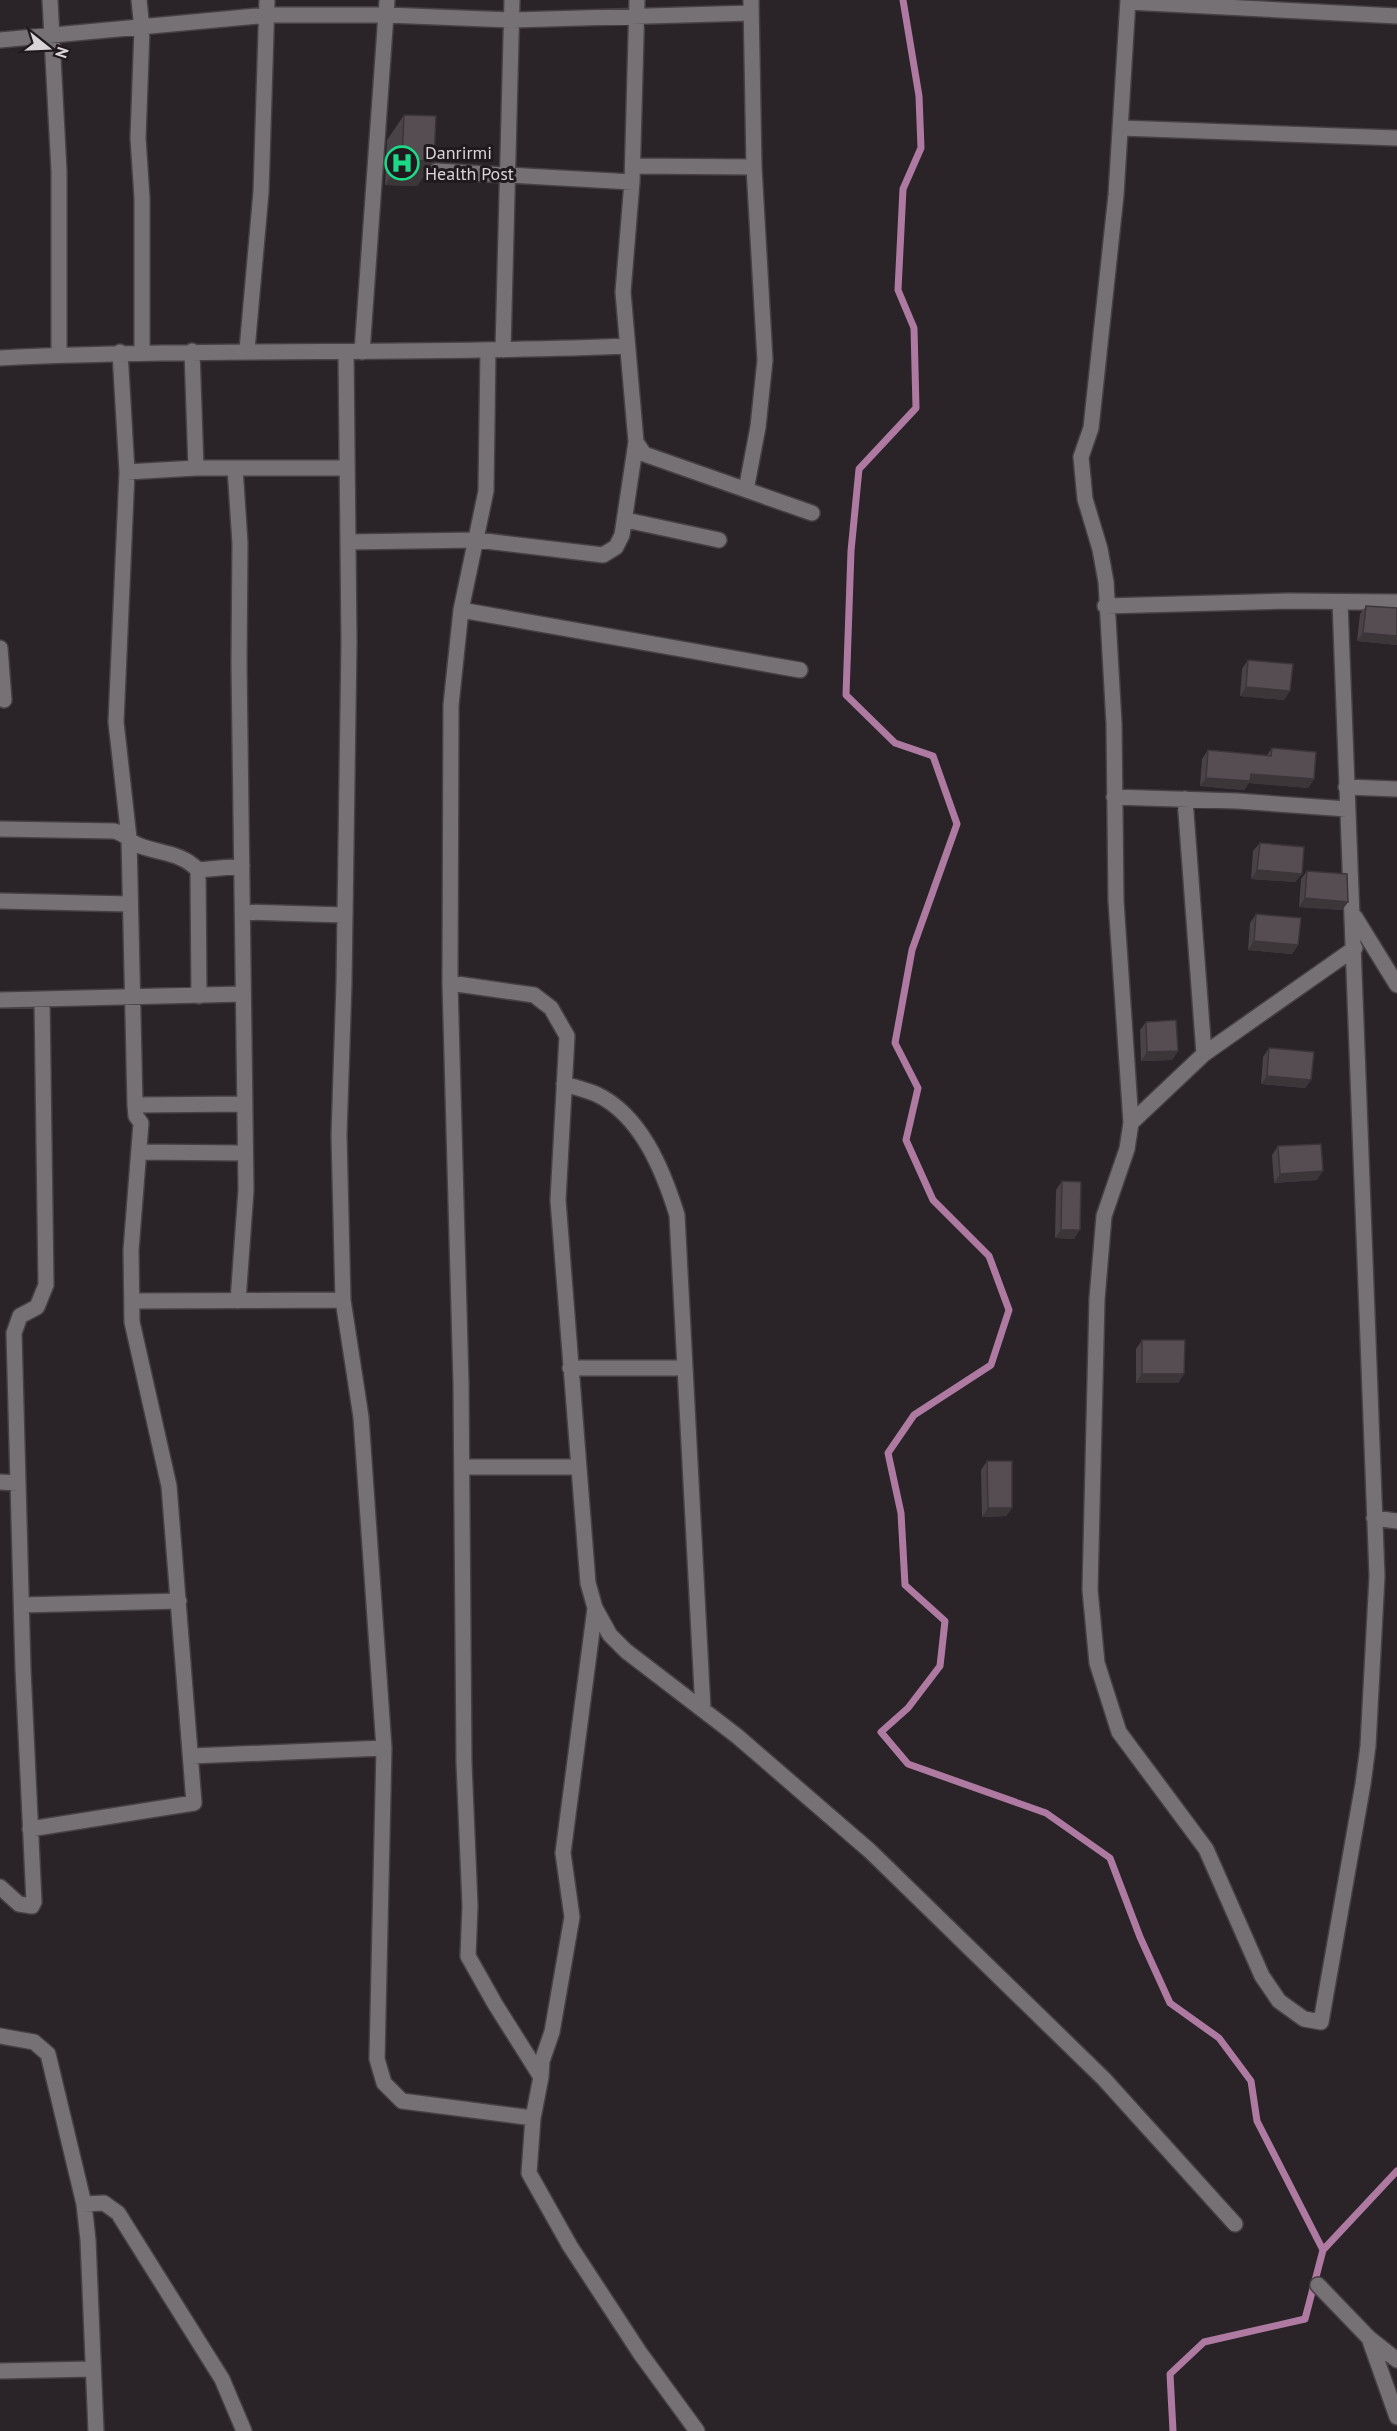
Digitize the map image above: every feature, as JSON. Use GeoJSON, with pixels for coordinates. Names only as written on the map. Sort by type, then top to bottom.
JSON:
{"type":"FeatureCollection","features":[{"type":"Feature","properties":{"kind":"street"},"geometry":{"type":"LineString","coordinates":[[50,0],[59,181],[59,355]]}},
{"type":"Feature","properties":{"kind":"street"},"geometry":{"type":"LineString","coordinates":[[139,0],[142,29],[138,138],[142,198],[142,351]]}},
{"type":"Feature","properties":{"kind":"street"},"geometry":{"type":"LineString","coordinates":[[512,0],[507,175],[486,491],[461,610],[451,705],[450,983],[462,1467],[464,1763],[470,1906],[468,1956],[541,2077]]}},
{"type":"Feature","properties":{"kind":"street"},"geometry":{"type":"LineString","coordinates":[[348,542],[477,540],[603,555],[616,547],[626,520],[636,442],[624,292],[634,166],[637,0]]}},
{"type":"Feature","properties":{"kind":"street"},"geometry":{"type":"LineString","coordinates":[[1340,602],[1346,787],[1355,948],[1377,1576],[1368,1746],[1321,2022],[1304,2019],[1279,2001],[1262,1976],[1206,1849],[1119,1732],[1096,1663],[1090,1590],[1097,1299],[1104,1216],[1127,1149],[1131,1123],[1116,901],[1112,667],[1105,606],[1106,582],[1100,549],[1084,499],[1081,457],[1091,428],[1116,195],[1128,1],[1397,16]]}},
{"type":"Feature","properties":{"kind":"street"},"geometry":{"type":"LineString","coordinates":[[0,40],[142,29],[268,8],[387,7],[513,20],[637,18],[751,6],[754,167],[765,360],[759,427],[746,490]]}},
{"type":"Feature","properties":{"kind":"street"},"geometry":{"type":"LineString","coordinates":[[362,352],[387,7]]}},
{"type":"Feature","properties":{"kind":"street"},"geometry":{"type":"LineString","coordinates":[[247,350],[261,192],[268,8]]}},
{"type":"Feature","properties":{"kind":"street"},"geometry":{"type":"LineString","coordinates":[[1121,128],[1397,138]]}},
{"type":"Feature","properties":{"kind":"street"},"geometry":{"type":"LineString","coordinates":[[634,166],[754,167]]}},
{"type":"Feature","properties":{"kind":"street"},"geometry":{"type":"LineString","coordinates":[[436,171],[632,182]]}},
{"type":"Feature","properties":{"kind":"street"},"geometry":{"type":"LineString","coordinates":[[0,358],[142,351],[362,352],[627,346]]}},
{"type":"Feature","properties":{"kind":"street"},"geometry":{"type":"LineString","coordinates":[[192,351],[196,468]]}},
{"type":"Feature","properties":{"kind":"street"},"geometry":{"type":"LineString","coordinates":[[30,1829],[193,1804],[169,1486],[132,1322],[130,1250],[141,1123],[136,1116],[135,1105],[129,838],[116,722],[127,472],[120,352]]}},
{"type":"Feature","properties":{"kind":"street"},"geometry":{"type":"LineString","coordinates":[[346,352],[348,542],[339,1135],[344,1300],[361,1417],[384,1748],[376,2059],[384,2083],[402,2101],[533,2118]]}},
{"type":"Feature","properties":{"kind":"street"},"geometry":{"type":"LineString","coordinates":[[636,442],[644,454],[812,513]]}},
{"type":"Feature","properties":{"kind":"street"},"geometry":{"type":"LineString","coordinates":[[127,472],[196,468],[347,468]]}},
{"type":"Feature","properties":{"kind":"street"},"geometry":{"type":"LineString","coordinates":[[235,468],[240,543],[246,1190],[238,1301]]}},
{"type":"Feature","properties":{"kind":"street"},"geometry":{"type":"LineString","coordinates":[[626,520],[719,540]]}},
{"type":"Feature","properties":{"kind":"street"},"geometry":{"type":"LineString","coordinates":[[1105,606],[1397,602]]}},
{"type":"Feature","properties":{"kind":"street"},"geometry":{"type":"LineString","coordinates":[[461,610],[800,670]]}},
{"type":"Feature","properties":{"kind":"street"},"geometry":{"type":"LineString","coordinates":[[0,648],[4,700]]}},
{"type":"Feature","properties":{"kind":"street"},"geometry":{"type":"LineString","coordinates":[[1346,787],[1397,789]]}},
{"type":"Feature","properties":{"kind":"street"},"geometry":{"type":"LineString","coordinates":[[1114,797],[1347,809]]}},
{"type":"Feature","properties":{"kind":"street"},"geometry":{"type":"LineString","coordinates":[[1185,799],[1204,1054]]}},
{"type":"Feature","properties":{"kind":"street"},"geometry":{"type":"LineString","coordinates":[[0,829],[114,831],[136,844],[189,860],[198,870],[199,996]]}},
{"type":"Feature","properties":{"kind":"street"},"geometry":{"type":"LineString","coordinates":[[198,870],[242,866]]}},
{"type":"Feature","properties":{"kind":"street"},"geometry":{"type":"LineString","coordinates":[[0,901],[130,904]]}},
{"type":"Feature","properties":{"kind":"street"},"geometry":{"type":"LineString","coordinates":[[243,912],[344,915]]}},
{"type":"Feature","properties":{"kind":"street"},"geometry":{"type":"LineString","coordinates":[[1353,915],[1397,985]]}},
{"type":"Feature","properties":{"kind":"street"},"geometry":{"type":"LineString","coordinates":[[1131,1123],[1204,1054],[1355,948]]}},
{"type":"Feature","properties":{"kind":"street"},"geometry":{"type":"LineString","coordinates":[[450,983],[534,995],[551,1008],[567,1036],[558,1200],[588,1583],[595,1608],[609,1635],[626,1652],[703,1710],[870,1851],[1001,1976],[1104,2079],[1235,2224]]}},
{"type":"Feature","properties":{"kind":"street"},"geometry":{"type":"LineString","coordinates":[[0,1000],[243,994]]}},
{"type":"Feature","properties":{"kind":"street"},"geometry":{"type":"LineString","coordinates":[[0,1887],[19,1904],[32,1906],[18,1483],[8,1381],[16,1325],[20,1316],[37,1307],[46,1286],[42,999]]}},
{"type":"Feature","properties":{"kind":"street"},"geometry":{"type":"LineString","coordinates":[[564,1084],[596,1094],[636,1124],[670,1192],[677,1215],[703,1710]]}},
{"type":"Feature","properties":{"kind":"street"},"geometry":{"type":"LineString","coordinates":[[135,1105],[244,1104]]}},
{"type":"Feature","properties":{"kind":"street"},"geometry":{"type":"LineString","coordinates":[[140,1152],[245,1153]]}},
{"type":"Feature","properties":{"kind":"street"},"geometry":{"type":"LineString","coordinates":[[132,1301],[344,1300]]}},
{"type":"Feature","properties":{"kind":"street"},"geometry":{"type":"LineString","coordinates":[[570,1368],[685,1368]]}},
{"type":"Feature","properties":{"kind":"street"},"geometry":{"type":"LineString","coordinates":[[462,1467],[578,1467]]}},
{"type":"Feature","properties":{"kind":"street"},"geometry":{"type":"LineString","coordinates":[[0,1482],[18,1483]]}},
{"type":"Feature","properties":{"kind":"street"},"geometry":{"type":"LineString","coordinates":[[1374,1518],[1397,1521]]}},
{"type":"Feature","properties":{"kind":"street"},"geometry":{"type":"LineString","coordinates":[[22,1605],[179,1601]]}},
{"type":"Feature","properties":{"kind":"street"},"geometry":{"type":"LineString","coordinates":[[595,1608],[563,1853],[572,1917],[552,2032],[533,2118],[529,2174],[570,2246],[627,2334],[697,2431]]}},
{"type":"Feature","properties":{"kind":"street"},"geometry":{"type":"LineString","coordinates":[[191,1756],[384,1748]]}},
{"type":"Feature","properties":{"kind":"street"},"geometry":{"type":"LineString","coordinates":[[0,2036],[34,2042],[48,2054],[84,2204],[88,2240],[96,2431]]}},
{"type":"Feature","properties":{"kind":"street"},"geometry":{"type":"LineString","coordinates":[[84,2204],[104,2204],[118,2212],[222,2379],[244,2431]]}},
{"type":"Feature","properties":{"kind":"street"},"geometry":{"type":"LineString","coordinates":[[1318,2285],[1369,2338],[1397,2360]]}},
{"type":"Feature","properties":{"kind":"street"},"geometry":{"type":"LineString","coordinates":[[1369,2338],[1397,2417]]}},
{"type":"Feature","properties":{"kind":"street"},"geometry":{"type":"LineString","coordinates":[[0,2371],[92,2369]]}},
{"type":"Feature","properties":{"kind":"building"},"geometry":{"type":"Polygon","coordinates":[[[404,115],[436,116],[434,161],[402,160],[404,115]]]}},
{"type":"Feature","properties":{"kind":"building"},"geometry":{"type":"Polygon","coordinates":[[[1366,606],[1397,608],[1397,636],[1363,633],[1366,606]]]}},
{"type":"Feature","properties":{"kind":"building"},"geometry":{"type":"Polygon","coordinates":[[[1248,660],[1293,664],[1290,691],[1246,687],[1248,660]]]}},
{"type":"Feature","properties":{"kind":"building"},"geometry":{"type":"Polygon","coordinates":[[[1272,748],[1316,752],[1314,779],[1251,774],[1250,781],[1206,778],[1208,750],[1271,756],[1272,748]]]}},
{"type":"Feature","properties":{"kind":"building"},"geometry":{"type":"Polygon","coordinates":[[[1260,843],[1304,847],[1302,874],[1257,870],[1260,843]]]}},
{"type":"Feature","properties":{"kind":"building"},"geometry":{"type":"Polygon","coordinates":[[[1307,871],[1347,874],[1348,902],[1305,898],[1307,871]]]}},
{"type":"Feature","properties":{"kind":"building"},"geometry":{"type":"Polygon","coordinates":[[[1256,914],[1301,918],[1298,945],[1254,941],[1256,914]]]}},
{"type":"Feature","properties":{"kind":"building"},"geometry":{"type":"Polygon","coordinates":[[[1176,1020],[1178,1051],[1147,1052],[1146,1022],[1176,1020]]]}},
{"type":"Feature","properties":{"kind":"building"},"geometry":{"type":"Polygon","coordinates":[[[1269,1048],[1314,1052],[1311,1080],[1267,1076],[1269,1048]]]}},
{"type":"Feature","properties":{"kind":"building"},"geometry":{"type":"Polygon","coordinates":[[[1321,1144],[1323,1171],[1280,1174],[1278,1146],[1321,1144]]]}},
{"type":"Feature","properties":{"kind":"building"},"geometry":{"type":"Polygon","coordinates":[[[1062,1181],[1081,1182],[1080,1230],[1061,1230],[1062,1181]]]}},
{"type":"Feature","properties":{"kind":"building"},"geometry":{"type":"Polygon","coordinates":[[[1142,1340],[1185,1340],[1184,1374],[1142,1374],[1142,1340]]]}},
{"type":"Feature","properties":{"kind":"building"},"geometry":{"type":"Polygon","coordinates":[[[987,1461],[1012,1461],[1012,1508],[988,1508],[987,1461]]]}},
{"type":"Feature","properties":{"kind":"waterway"},"geometry":{"type":"LineString","coordinates":[[903,0],[919,96],[921,148],[903,189],[898,290],[914,328],[916,408],[859,469],[851,551],[846,695],[895,743],[933,756],[957,824],[912,950],[895,1043],[918,1088],[906,1140],[933,1200],[989,1256],[1009,1310],[991,1365],[914,1415],[888,1453],[901,1513],[905,1585],[945,1621],[940,1666],[908,1708],[881,1732],[908,1764],[1046,1813],[1110,1858],[1140,1937],[1170,2003],[1219,2038],[1251,2081],[1257,2121],[1323,2250]]}},
{"type":"Feature","properties":{"kind":"waterway"},"geometry":{"type":"LineString","coordinates":[[1173,2431],[1170,2374],[1204,2342],[1305,2319],[1323,2250],[1397,2171]]}},
{"type":"Feature","properties":{"kind":"place","name":"Danrirmi Health Post"},"geometry":{"type":"Point","coordinates":[402,163]}}]}
